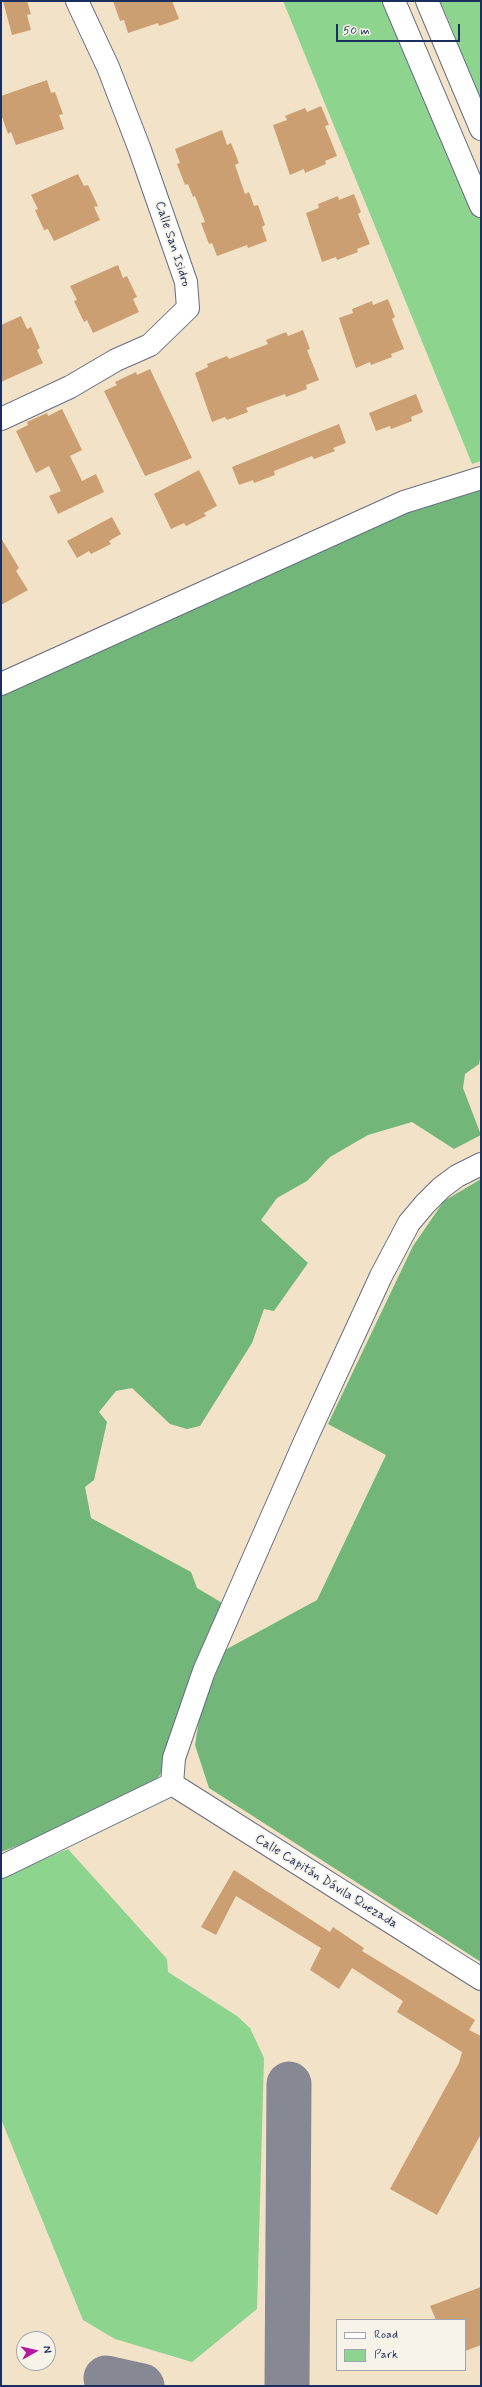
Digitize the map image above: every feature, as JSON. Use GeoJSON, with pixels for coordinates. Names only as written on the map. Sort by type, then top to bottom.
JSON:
{"type":"FeatureCollection","features":[{"type":"Feature","properties":{"kind":"street","name":"Calle San Isidro"},"geometry":{"type":"LineString","coordinates":[[1,419],[70,387],[116,360],[150,345],[188,308],[186,282],[140,150],[108,67],[77,1]]}},
{"type":"Feature","properties":{"kind":"street"},"geometry":{"type":"LineString","coordinates":[[394,1],[481,206]]}},
{"type":"Feature","properties":{"kind":"street"},"geometry":{"type":"LineString","coordinates":[[427,1],[481,129]]}},
{"type":"Feature","properties":{"kind":"street"},"geometry":{"type":"LineString","coordinates":[[1,684],[404,502],[481,478]]}},
{"type":"Feature","properties":{"kind":"street"},"geometry":{"type":"LineString","coordinates":[[1,1867],[172,1784],[174,1758],[204,1671],[306,1439],[381,1276],[409,1223],[425,1204],[452,1180],[481,1164]]}},
{"type":"Feature","properties":{"kind":"street","name":"Calle Capitán Dávila Quezada"},"geometry":{"type":"LineString","coordinates":[[172,1784],[481,1979]]}},
{"type":"Feature","properties":{"kind":"green space"},"geometry":{"type":"Polygon","coordinates":[[[283,1],[400,1],[481,179],[481,461],[472,464],[283,1]]]}},
{"type":"Feature","properties":{"kind":"green space"},"geometry":{"type":"Polygon","coordinates":[[[439,1],[481,1],[481,101],[447,17],[439,1]]]}},
{"type":"Feature","properties":{"kind":"green space"},"geometry":{"type":"Polygon","coordinates":[[[481,480],[481,1054],[479,1064],[465,1074],[463,1088],[481,1135],[454,1149],[412,1122],[368,1135],[330,1157],[307,1181],[277,1198],[261,1220],[308,1263],[274,1311],[264,1309],[252,1343],[200,1426],[187,1429],[170,1424],[132,1388],[116,1391],[99,1412],[107,1422],[94,1480],[85,1487],[91,1518],[191,1572],[197,1588],[224,1604],[160,1775],[142,1795],[54,1832],[1,1852],[1,686],[481,480]]]}},
{"type":"Feature","properties":{"kind":"green space"},"geometry":{"type":"Polygon","coordinates":[[[481,1179],[481,1962],[209,1788],[195,1745],[200,1714],[225,1650],[317,1600],[386,1455],[328,1424],[413,1246],[444,1201],[481,1179]]]}},
{"type":"Feature","properties":{"kind":"green space"},"geometry":{"type":"Polygon","coordinates":[[[68,1849],[167,1959],[168,1972],[237,2016],[250,2028],[264,2058],[257,2309],[192,2362],[115,2339],[83,2320],[1,2119],[1,1877],[68,1849]]]}},
{"type":"Feature","properties":{"kind":"green space"},"geometry":{"type":"Polygon","coordinates":[[[106,2378],[138,2386],[86,2386],[106,2378]]]}},
{"type":"Feature","properties":{"kind":"building"},"geometry":{"type":"Polygon","coordinates":[[[3,1],[27,1],[31,14],[27,15],[31,30],[12,35],[3,1]]]}},
{"type":"Feature","properties":{"kind":"building"},"geometry":{"type":"Polygon","coordinates":[[[113,1],[172,1],[179,19],[159,26],[158,23],[128,33],[124,20],[120,21],[113,1]]]}},
{"type":"Feature","properties":{"kind":"building"},"geometry":{"type":"Polygon","coordinates":[[[47,80],[51,93],[55,92],[63,114],[59,115],[64,129],[16,145],[11,132],[8,134],[1,114],[1,96],[47,80]]]}},
{"type":"Feature","properties":{"kind":"building"},"geometry":{"type":"Polygon","coordinates":[[[321,106],[329,125],[325,126],[337,156],[325,161],[326,164],[305,173],[304,169],[290,175],[273,125],[287,120],[285,116],[305,108],[307,112],[321,106]]]}},
{"type":"Feature","properties":{"kind":"building"},"geometry":{"type":"Polygon","coordinates":[[[222,130],[227,145],[231,143],[239,163],[235,165],[245,194],[249,192],[254,206],[258,205],[265,225],[262,227],[267,241],[248,248],[247,245],[217,256],[212,243],[209,244],[201,223],[205,222],[195,196],[193,197],[188,184],[185,185],[177,164],[180,163],[175,149],[222,130]]]}},
{"type":"Feature","properties":{"kind":"building"},"geometry":{"type":"Polygon","coordinates":[[[78,174],[84,186],[88,185],[98,206],[94,207],[100,220],[54,241],[48,229],[44,230],[35,210],[38,209],[31,195],[78,174]]]}},
{"type":"Feature","properties":{"kind":"building"},"geometry":{"type":"Polygon","coordinates":[[[354,194],[361,212],[358,214],[370,244],[357,249],[358,252],[337,260],[336,257],[322,262],[306,213],[319,208],[318,204],[338,196],[339,200],[354,194]]]}},
{"type":"Feature","properties":{"kind":"building"},"geometry":{"type":"Polygon","coordinates":[[[118,265],[123,278],[127,276],[137,297],[133,299],[139,312],[93,333],[87,320],[84,322],[74,301],[77,300],[70,286],[118,265]]]}},
{"type":"Feature","properties":{"kind":"building"},"geometry":{"type":"Polygon","coordinates":[[[388,299],[395,317],[392,319],[404,349],[391,354],[392,357],[371,365],[370,362],[356,368],[339,318],[353,313],[352,309],[372,301],[373,305],[388,299]]]}},
{"type":"Feature","properties":{"kind":"building"},"geometry":{"type":"Polygon","coordinates":[[[21,316],[27,329],[31,327],[40,348],[37,350],[43,363],[1,382],[1,325],[21,316]]]}},
{"type":"Feature","properties":{"kind":"building"},"geometry":{"type":"Polygon","coordinates":[[[303,330],[310,349],[307,350],[319,380],[306,385],[307,389],[286,397],[285,394],[246,408],[248,412],[227,420],[225,417],[212,422],[195,373],[208,367],[207,364],[227,356],[229,359],[268,344],[266,340],[286,332],[288,336],[303,330]]]}},
{"type":"Feature","properties":{"kind":"building"},"geometry":{"type":"Polygon","coordinates":[[[150,369],[192,458],[145,476],[104,391],[117,385],[115,382],[136,372],[137,375],[150,369]]]}},
{"type":"Feature","properties":{"kind":"building"},"geometry":{"type":"Polygon","coordinates":[[[416,394],[423,412],[411,417],[412,421],[391,429],[390,426],[376,431],[369,413],[416,394]]]}},
{"type":"Feature","properties":{"kind":"building"},"geometry":{"type":"Polygon","coordinates":[[[62,409],[82,450],[70,456],[82,481],[96,474],[104,492],[58,514],[49,496],[61,491],[49,466],[36,473],[16,431],[28,425],[27,422],[47,413],[48,416],[62,409]]]}},
{"type":"Feature","properties":{"kind":"building"},"geometry":{"type":"Polygon","coordinates":[[[339,424],[346,443],[333,448],[335,451],[314,459],[312,456],[274,471],[275,475],[254,483],[253,480],[239,485],[232,467],[339,424]]]}},
{"type":"Feature","properties":{"kind":"building"},"geometry":{"type":"Polygon","coordinates":[[[199,470],[217,506],[204,513],[206,516],[186,526],[184,523],[171,529],[154,494],[199,470]]]}},
{"type":"Feature","properties":{"kind":"building"},"geometry":{"type":"Polygon","coordinates":[[[112,517],[121,534],[109,541],[111,544],[91,554],[89,551],[77,558],[67,541],[112,517]]]}},
{"type":"Feature","properties":{"kind":"building"},"geometry":{"type":"Polygon","coordinates":[[[1,538],[19,568],[16,571],[28,590],[1,605],[1,538]]]}},
{"type":"Feature","properties":{"kind":"building"},"geometry":{"type":"Polygon","coordinates":[[[234,1870],[330,1932],[333,1927],[364,1948],[362,1951],[475,2020],[469,2030],[481,2036],[481,2134],[437,2215],[390,2189],[459,2063],[462,2052],[397,2012],[403,2001],[352,1968],[339,1989],[310,1970],[321,1948],[236,1896],[216,1935],[201,1927],[234,1870]]]}},
{"type":"Feature","properties":{"kind":"building"},"geometry":{"type":"Polygon","coordinates":[[[481,2287],[481,2345],[466,2351],[466,2319],[436,2319],[430,2306],[481,2287]]]}},
{"type":"Feature","properties":{"kind":"taxiway"},"geometry":{"type":"LineString","coordinates":[[287,2386],[289,2084]]}},
{"type":"Feature","properties":{"kind":"taxiway"},"geometry":{"type":"LineString","coordinates":[[106,2378],[142,2386]]}}]}
